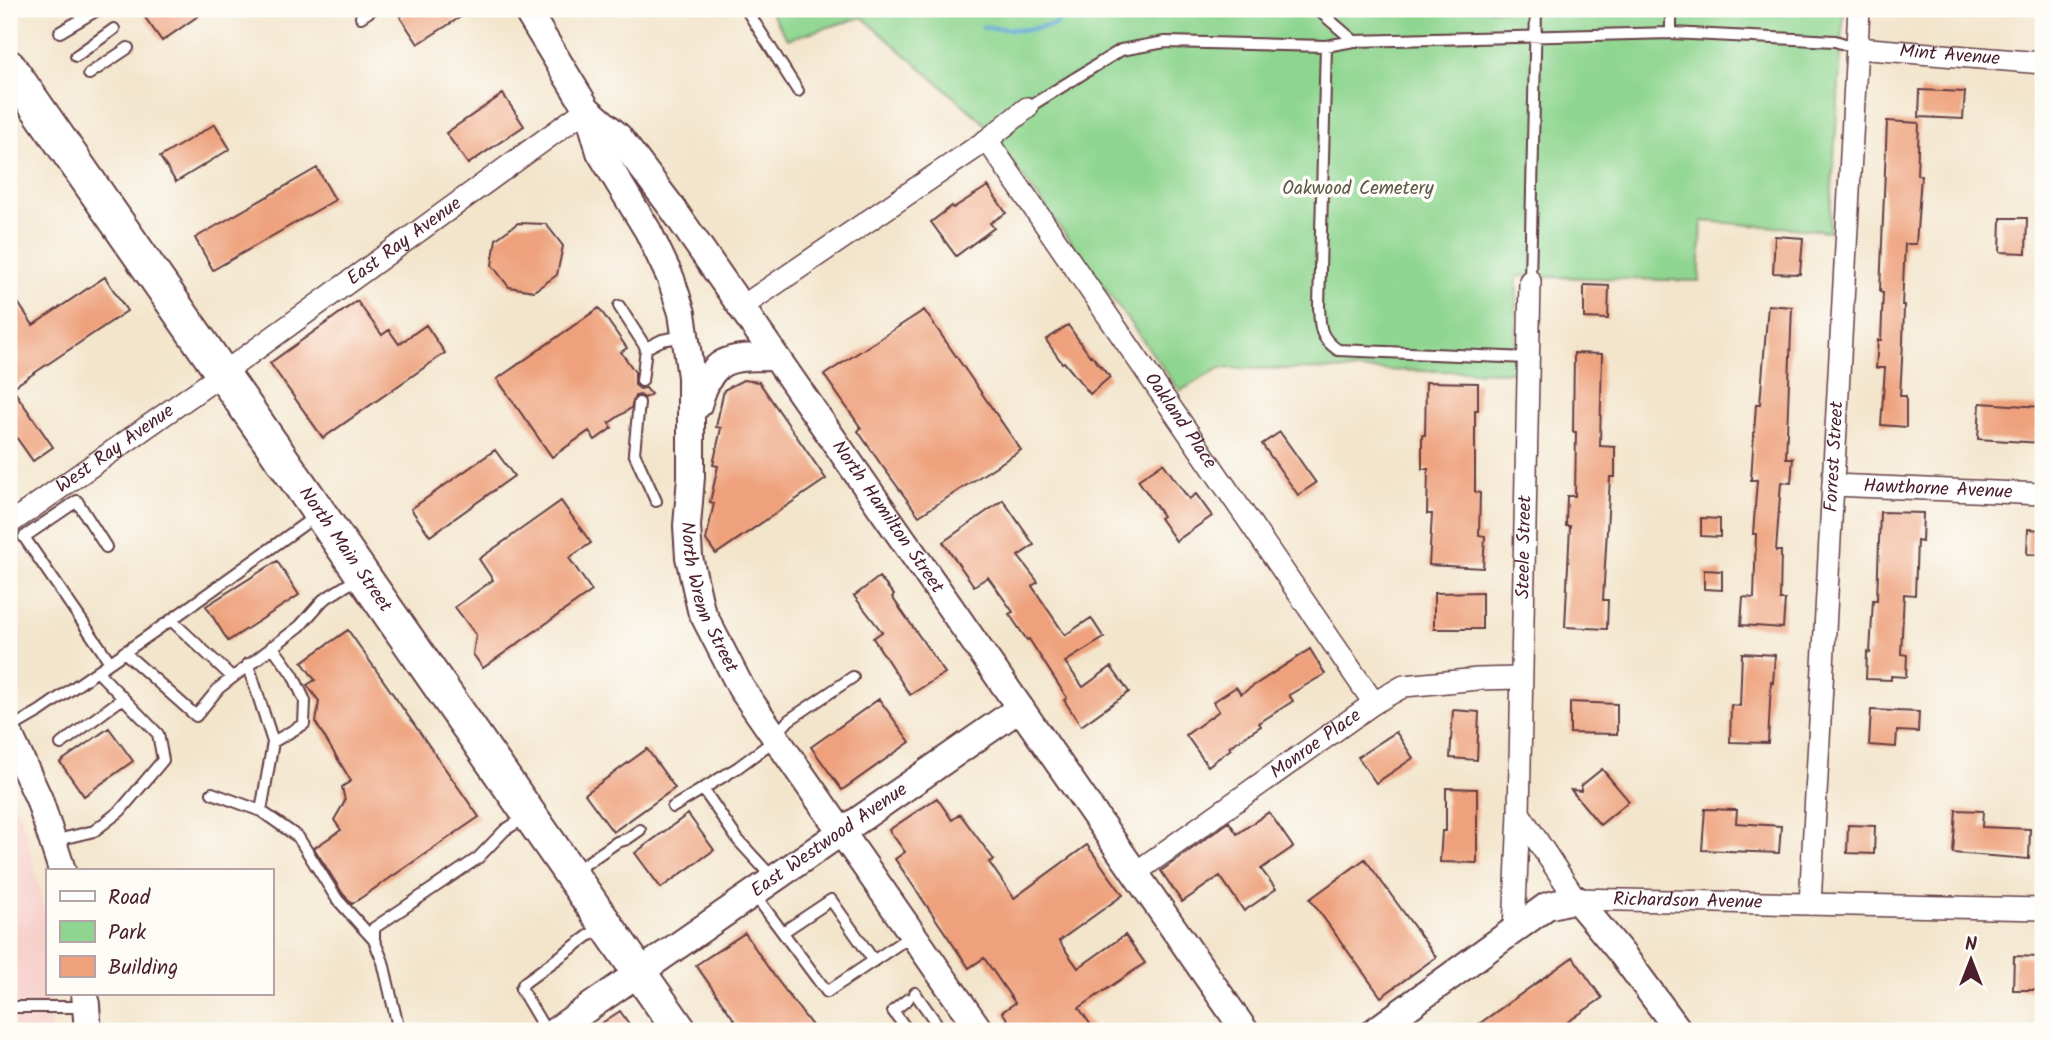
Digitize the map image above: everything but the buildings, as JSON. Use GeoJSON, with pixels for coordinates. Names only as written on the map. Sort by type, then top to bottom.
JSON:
{"type":"FeatureCollection","features":[{"type":"Feature","properties":{"kind":"main road","name":"North Main Street"},"geometry":{"type":"LineString","coordinates":[[9,67],[680,1031]]}},
{"type":"Feature","properties":{"kind":"street","name":"North Hamilton Street"},"geometry":{"type":"LineString","coordinates":[[526,9],[587,109],[618,136],[673,209],[1245,1031]]}},
{"type":"Feature","properties":{"kind":"street","name":"Forrest Street"},"geometry":{"type":"LineString","coordinates":[[1810,904],[1859,9]]}},
{"type":"Feature","properties":{"kind":"street","name":"Mint Avenue"},"geometry":{"type":"LineString","coordinates":[[1857,48],[2043,63]]}},
{"type":"Feature","properties":{"kind":"street"},"geometry":{"type":"LineString","coordinates":[[740,308],[987,140],[1027,108]]}},
{"type":"Feature","properties":{"kind":"street","name":"North Wrenn Street"},"geometry":{"type":"LineString","coordinates":[[587,109],[600,152],[648,231],[671,279],[682,313],[691,377],[691,477],[687,526],[694,588],[701,610],[741,688],[980,1031]]}},
{"type":"Feature","properties":{"kind":"street","name":"East Ray Avenue"},"geometry":{"type":"LineString","coordinates":[[222,374],[587,109]]}},
{"type":"Feature","properties":{"kind":"street","name":"Oakland Place"},"geometry":{"type":"LineString","coordinates":[[987,140],[1374,703]]}},
{"type":"Feature","properties":{"kind":"street","name":"Steele Street"},"geometry":{"type":"LineString","coordinates":[[1514,930],[1519,813],[1530,281]]}},
{"type":"Feature","properties":{"kind":"street"},"geometry":{"type":"LineString","coordinates":[[691,426],[705,381],[711,372],[722,363],[735,358],[774,357]]}},
{"type":"Feature","properties":{"kind":"street","name":"West Ray Avenue"},"geometry":{"type":"LineString","coordinates":[[15,528],[222,374]]}},
{"type":"Feature","properties":{"kind":"street","name":"Hawthorne Avenue"},"geometry":{"type":"LineString","coordinates":[[1833,485],[2043,494]]}},
{"type":"Feature","properties":{"kind":"street","name":"Monroe Place"},"geometry":{"type":"LineString","coordinates":[[1135,873],[1374,703],[1404,686],[1521,678]]}},
{"type":"Feature","properties":{"kind":"street","name":"East Westwood Avenue"},"geometry":{"type":"LineString","coordinates":[[555,1031],[1020,708]]}},
{"type":"Feature","properties":{"kind":"street"},"geometry":{"type":"LineString","coordinates":[[9,732],[38,799],[62,869]]}},
{"type":"Feature","properties":{"kind":"street"},"geometry":{"type":"LineString","coordinates":[[1519,813],[1576,900],[1622,954],[1679,1031]]}},
{"type":"Feature","properties":{"kind":"street","name":"Richardson Avenue"},"geometry":{"type":"LineString","coordinates":[[1375,1031],[1547,906],[1576,900],[2043,909]]}},
{"type":"Feature","properties":{"kind":"lane"},"geometry":{"type":"LineString","coordinates":[[60,32],[99,9]]}},
{"type":"Feature","properties":{"kind":"lane"},"geometry":{"type":"LineString","coordinates":[[361,17],[373,9]]}},
{"type":"Feature","properties":{"kind":"lane"},"geometry":{"type":"LineString","coordinates":[[746,9],[798,91]]}},
{"type":"Feature","properties":{"kind":"lane"},"geometry":{"type":"LineString","coordinates":[[1317,9],[1354,41]]}},
{"type":"Feature","properties":{"kind":"lane"},"geometry":{"type":"LineString","coordinates":[[1530,281],[1536,9]]}},
{"type":"Feature","properties":{"kind":"lane"},"geometry":{"type":"LineString","coordinates":[[1671,9],[1671,33]]}},
{"type":"Feature","properties":{"kind":"lane"},"geometry":{"type":"LineString","coordinates":[[76,56],[114,29]]}},
{"type":"Feature","properties":{"kind":"lane"},"geometry":{"type":"LineString","coordinates":[[1027,108],[1121,50],[1165,42],[1326,46],[1354,41],[1671,33],[1835,41],[1857,48]]}},
{"type":"Feature","properties":{"kind":"lane"},"geometry":{"type":"LineString","coordinates":[[1326,46],[1319,306],[1320,327],[1326,342],[1338,350],[1528,358]]}},
{"type":"Feature","properties":{"kind":"lane"},"geometry":{"type":"LineString","coordinates":[[89,74],[128,48]]}},
{"type":"Feature","properties":{"kind":"lane"},"geometry":{"type":"LineString","coordinates":[[618,306],[646,348],[642,381]]}},
{"type":"Feature","properties":{"kind":"lane"},"geometry":{"type":"LineString","coordinates":[[646,348],[662,340],[685,336]]}},
{"type":"Feature","properties":{"kind":"lane"},"geometry":{"type":"LineString","coordinates":[[639,403],[634,453],[656,501]]}},
{"type":"Feature","properties":{"kind":"lane"},"geometry":{"type":"LineString","coordinates":[[106,547],[76,501],[15,528],[110,662]]}},
{"type":"Feature","properties":{"kind":"lane"},"geometry":{"type":"LineString","coordinates":[[9,732],[320,513]]}},
{"type":"Feature","properties":{"kind":"lane"},"geometry":{"type":"LineString","coordinates":[[124,652],[195,716],[219,688],[300,626],[323,600],[362,575]]}},
{"type":"Feature","properties":{"kind":"lane"},"geometry":{"type":"LineString","coordinates":[[171,620],[232,677]]}},
{"type":"Feature","properties":{"kind":"lane"},"geometry":{"type":"LineString","coordinates":[[272,646],[293,675],[305,701],[304,724],[273,742]]}},
{"type":"Feature","properties":{"kind":"lane"},"geometry":{"type":"LineString","coordinates":[[248,664],[273,742],[261,811]]}},
{"type":"Feature","properties":{"kind":"lane"},"geometry":{"type":"LineString","coordinates":[[53,841],[94,831],[120,811],[163,760],[158,734],[97,671]]}},
{"type":"Feature","properties":{"kind":"lane"},"geometry":{"type":"LineString","coordinates":[[673,807],[776,737],[789,720],[853,677]]}},
{"type":"Feature","properties":{"kind":"lane"},"geometry":{"type":"LineString","coordinates":[[61,744],[123,698]]}},
{"type":"Feature","properties":{"kind":"lane"},"geometry":{"type":"LineString","coordinates":[[703,789],[738,840],[764,887],[783,932],[827,992],[912,934]]}},
{"type":"Feature","properties":{"kind":"lane"},"geometry":{"type":"LineString","coordinates":[[212,793],[261,811],[298,837],[337,899],[374,940],[383,961],[399,1031]]}},
{"type":"Feature","properties":{"kind":"lane"},"geometry":{"type":"LineString","coordinates":[[374,940],[374,928],[478,858],[505,830],[528,815]]}},
{"type":"Feature","properties":{"kind":"lane"},"geometry":{"type":"LineString","coordinates":[[570,874],[640,830]]}},
{"type":"Feature","properties":{"kind":"lane"},"geometry":{"type":"LineString","coordinates":[[783,932],[831,900],[874,961]]}},
{"type":"Feature","properties":{"kind":"lane"},"geometry":{"type":"LineString","coordinates":[[546,1031],[521,989],[524,983],[604,924]]}},
{"type":"Feature","properties":{"kind":"lane"},"geometry":{"type":"LineString","coordinates":[[908,1031],[893,1011],[911,996],[942,1031]]}},
{"type":"Feature","properties":{"kind":"lane"},"geometry":{"type":"LineString","coordinates":[[9,1007],[86,1010]]}},
{"type":"Feature","properties":{"kind":"shaded area"},"geometry":{"type":"Polygon","coordinates":[[[9,791],[26,830],[45,912],[46,995],[50,995],[51,1031],[9,1031],[9,791]]]}},
{"type":"Feature","properties":{"kind":"green space","name":"Oakwood Cemetery"},"geometry":{"type":"Polygon","coordinates":[[[768,9],[1844,9],[1829,231],[1702,221],[1699,281],[1517,276],[1515,372],[1220,368],[1180,391],[982,121],[862,17],[788,39],[768,9]]]}},
{"type":"Feature","properties":{"kind":"waterway"},"geometry":{"type":"LineString","coordinates":[[983,27],[1023,30],[1054,25],[1070,9]]}}]}
